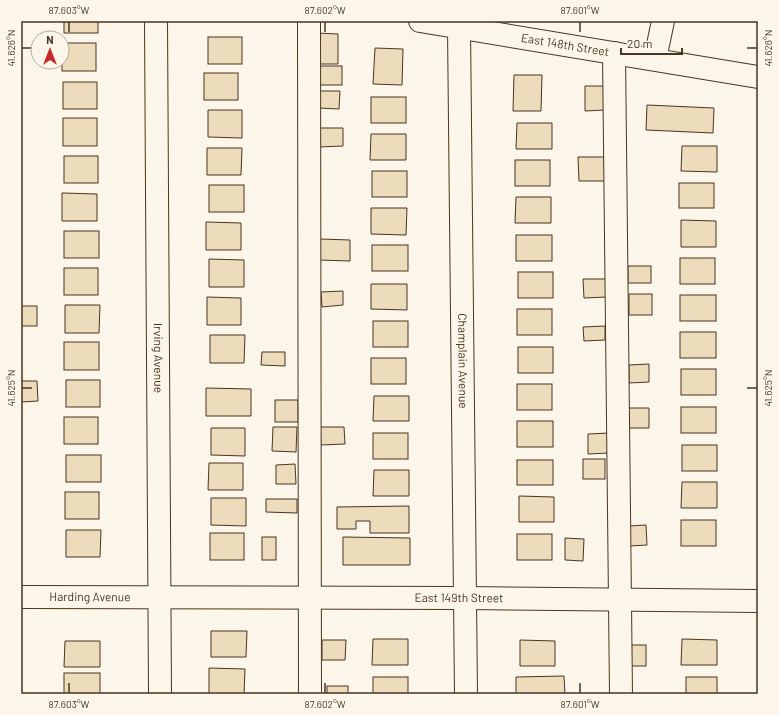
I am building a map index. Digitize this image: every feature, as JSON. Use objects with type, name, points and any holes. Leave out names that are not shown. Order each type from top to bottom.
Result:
[{"type":"street","name":"Irving Avenue","points":[[156,21],[160,694]]},
{"type":"street","points":[[309,21],[310,694]]},
{"type":"street","name":"East 148th Street","points":[[420,21],[758,77]]},
{"type":"street","points":[[655,59],[663,21]]},
{"type":"street","name":"Champlain Avenue","points":[[460,28],[466,694]]},
{"type":"street","points":[[614,53],[621,694]]},
{"type":"street","name":"Harding Avenue","points":[[21,597],[159,598]]},
{"type":"street","name":"East 149th Street","points":[[159,598],[465,598],[758,601]]},
{"type":"building","points":[[64,21],[98,21],[98,33],[70,33],[70,30],[64,30]]},
{"type":"building","points":[[316,33],[338,34],[338,64],[316,64]]},
{"type":"building","points":[[208,37],[242,37],[242,64],[208,64]]},
{"type":"building","points":[[70,43],[96,43],[96,71],[62,71],[70,70]]},
{"type":"building","points":[[375,48],[403,49],[402,85],[373,84]]},
{"type":"building","points":[[319,66],[342,66],[342,85],[319,85]]},
{"type":"building","points":[[204,73],[238,73],[238,100],[204,100]]},
{"type":"building","points":[[514,75],[542,75],[541,111],[513,111]]},
{"type":"building","points":[[63,82],[97,82],[97,109],[63,109]]},
{"type":"building","points":[[585,86],[604,86],[605,110],[585,111]]},
{"type":"building","points":[[320,91],[340,91],[339,109],[319,108]]},
{"type":"building","points":[[371,97],[406,97],[406,123],[371,123]]},
{"type":"building","points":[[647,105],[714,108],[713,133],[646,130]]},
{"type":"building","points":[[208,110],[242,110],[242,138],[208,137]]},
{"type":"building","points":[[63,118],[97,118],[97,146],[63,146]]},
{"type":"building","points":[[517,123],[552,123],[552,149],[516,149]]},
{"type":"building","points":[[319,128],[343,128],[343,146],[319,147]]},
{"type":"building","points":[[371,134],[406,134],[406,160],[370,160]]},
{"type":"building","points":[[682,146],[717,146],[717,172],[681,171]]},
{"type":"building","points":[[207,148],[242,148],[241,175],[207,175]]},
{"type":"building","points":[[64,156],[98,156],[98,183],[64,183]]},
{"type":"building","points":[[578,157],[607,157],[607,181],[579,181]]},
{"type":"building","points":[[515,160],[550,160],[550,186],[515,186]]},
{"type":"building","points":[[372,171],[407,171],[407,197],[372,197]]},
{"type":"building","points":[[679,183],[714,183],[714,208],[679,208]]},
{"type":"building","points":[[209,185],[244,185],[244,212],[209,212]]},
{"type":"building","points":[[62,193],[97,194],[97,221],[62,221]]},
{"type":"building","points":[[516,197],[551,197],[551,223],[515,223]]},
{"type":"building","points":[[371,208],[407,208],[406,235],[371,234]]},
{"type":"building","points":[[681,220],[716,221],[716,247],[681,247]]},
{"type":"building","points":[[206,222],[241,223],[241,250],[206,250]]},
{"type":"building","points":[[64,231],[99,231],[99,258],[64,258]]},
{"type":"building","points":[[516,235],[552,235],[552,261],[516,261]]},
{"type":"building","points":[[320,239],[350,240],[350,261],[319,260]]},
{"type":"building","points":[[372,245],[408,245],[408,271],[372,271]]},
{"type":"building","points":[[680,258],[715,258],[715,284],[680,284]]},
{"type":"building","points":[[209,259],[244,260],[244,287],[209,287]]},
{"type":"building","points":[[628,266],[651,266],[651,283],[628,283]]},
{"type":"building","points":[[64,268],[98,268],[98,295],[64,295]]},
{"type":"building","points":[[518,272],[553,272],[553,298],[518,298]]},
{"type":"building","points":[[583,279],[606,279],[607,297],[584,298]]},
{"type":"building","points":[[371,284],[407,284],[407,310],[371,309]]},
{"type":"building","points":[[343,291],[343,305],[322,307],[321,292]]},
{"type":"building","points":[[629,294],[652,294],[652,315],[629,315]]},
{"type":"building","points":[[680,295],[716,295],[716,321],[680,321]]},
{"type":"building","points":[[207,297],[241,298],[241,325],[207,325]]},
{"type":"building","points":[[65,305],[100,305],[99,333],[65,333]]},
{"type":"building","points":[[21,306],[37,306],[37,326],[21,326]]},
{"type":"building","points":[[517,309],[552,309],[552,335],[517,335]]},
{"type":"building","points":[[373,321],[408,321],[408,347],[373,347]]},
{"type":"building","points":[[605,326],[605,340],[584,341],[583,327]]},
{"type":"building","points":[[680,332],[716,332],[716,358],[680,358]]},
{"type":"building","points":[[210,335],[245,335],[244,363],[210,363]]},
{"type":"building","points":[[64,342],[99,342],[99,370],[64,370]]},
{"type":"building","points":[[518,347],[553,347],[553,373],[518,373]]},
{"type":"building","points":[[262,352],[285,352],[285,366],[261,365]]},
{"type":"building","points":[[371,358],[406,358],[406,384],[371,384]]},
{"type":"building","points":[[649,364],[649,382],[629,383],[629,365]]},
{"type":"building","points":[[681,369],[716,369],[716,395],[681,395]]},
{"type":"building","points":[[66,380],[100,380],[100,407],[66,407]]},
{"type":"building","points":[[21,381],[37,381],[38,401],[21,402]]},
{"type":"building","points":[[517,384],[552,384],[552,410],[517,410]]},
{"type":"building","points":[[206,388],[251,389],[251,416],[206,416]]},
{"type":"building","points":[[374,396],[409,396],[409,421],[373,421]]},
{"type":"building","points":[[275,400],[298,400],[298,422],[275,422]]},
{"type":"building","points":[[681,407],[716,407],[716,433],[681,433]]},
{"type":"building","points":[[628,408],[649,408],[649,428],[629,428]]},
{"type":"building","points":[[64,417],[98,417],[98,444],[64,444]]},
{"type":"building","points":[[517,421],[553,421],[553,447],[517,447]]},
{"type":"building","points":[[273,427],[297,427],[296,452],[272,451]]},
{"type":"building","points":[[320,427],[344,427],[345,444],[321,445]]},
{"type":"building","points":[[211,428],[245,428],[245,456],[211,455]]},
{"type":"building","points":[[373,433],[408,433],[408,459],[373,459]]},
{"type":"building","points":[[609,433],[609,453],[588,454],[588,434]]},
{"type":"building","points":[[682,445],[717,445],[717,471],[682,471]]},
{"type":"building","points":[[66,455],[101,455],[101,482],[66,482]]},
{"type":"building","points":[[583,459],[605,459],[605,479],[583,479]]},
{"type":"building","points":[[517,460],[553,460],[553,485],[517,485]]},
{"type":"building","points":[[209,463],[243,463],[243,490],[208,490]]},
{"type":"building","points":[[295,464],[296,484],[276,484],[276,465]]},
{"type":"building","points":[[374,470],[409,470],[409,496],[373,496]]},
{"type":"building","points":[[682,482],[717,482],[717,508],[681,508]]},
{"type":"building","points":[[65,492],[99,492],[99,519],[65,519]]},
{"type":"building","points":[[519,496],[554,497],[554,522],[519,522]]},
{"type":"building","points":[[211,498],[246,498],[246,526],[211,525]]},
{"type":"building","points":[[266,499],[297,499],[297,513],[266,512]]},
{"type":"building","points":[[409,506],[409,533],[370,533],[370,521],[356,521],[356,529],[337,529],[337,507]]},
{"type":"building","points":[[681,520],[716,520],[716,546],[681,546]]},
{"type":"building","points":[[646,525],[647,545],[630,546],[629,526]]},
{"type":"building","points":[[66,530],[101,530],[100,557],[66,557]]},
{"type":"building","points":[[210,533],[244,533],[244,560],[210,560]]},
{"type":"building","points":[[517,534],[552,534],[552,560],[517,560]]},
{"type":"building","points":[[262,537],[276,537],[276,560],[262,560]]},
{"type":"building","points":[[343,537],[410,538],[410,565],[343,565]]},
{"type":"building","points":[[565,538],[584,539],[583,561],[565,560]]},
{"type":"building","points":[[211,631],[247,631],[246,657],[211,657]]},
{"type":"building","points":[[373,639],[408,639],[408,665],[372,665]]},
{"type":"building","points":[[682,639],[717,640],[717,665],[681,665]]},
{"type":"building","points":[[322,640],[346,640],[345,660],[322,660]]},
{"type":"building","points":[[520,640],[555,641],[555,666],[520,666]]},
{"type":"building","points":[[65,641],[100,641],[100,667],[64,667]]},
{"type":"building","points":[[628,645],[646,645],[646,666],[628,666]]},
{"type":"building","points":[[209,668],[245,669],[244,694],[209,694]]},
{"type":"building","points":[[64,673],[100,673],[100,694],[64,694]]},
{"type":"building","points":[[564,676],[565,694],[516,694],[516,677]]},
{"type":"building","points":[[373,677],[408,677],[408,694],[373,694]]},
{"type":"building","points":[[686,677],[717,677],[717,694],[686,694]]},
{"type":"building","points":[[327,686],[348,686],[348,694],[327,694]]}]
